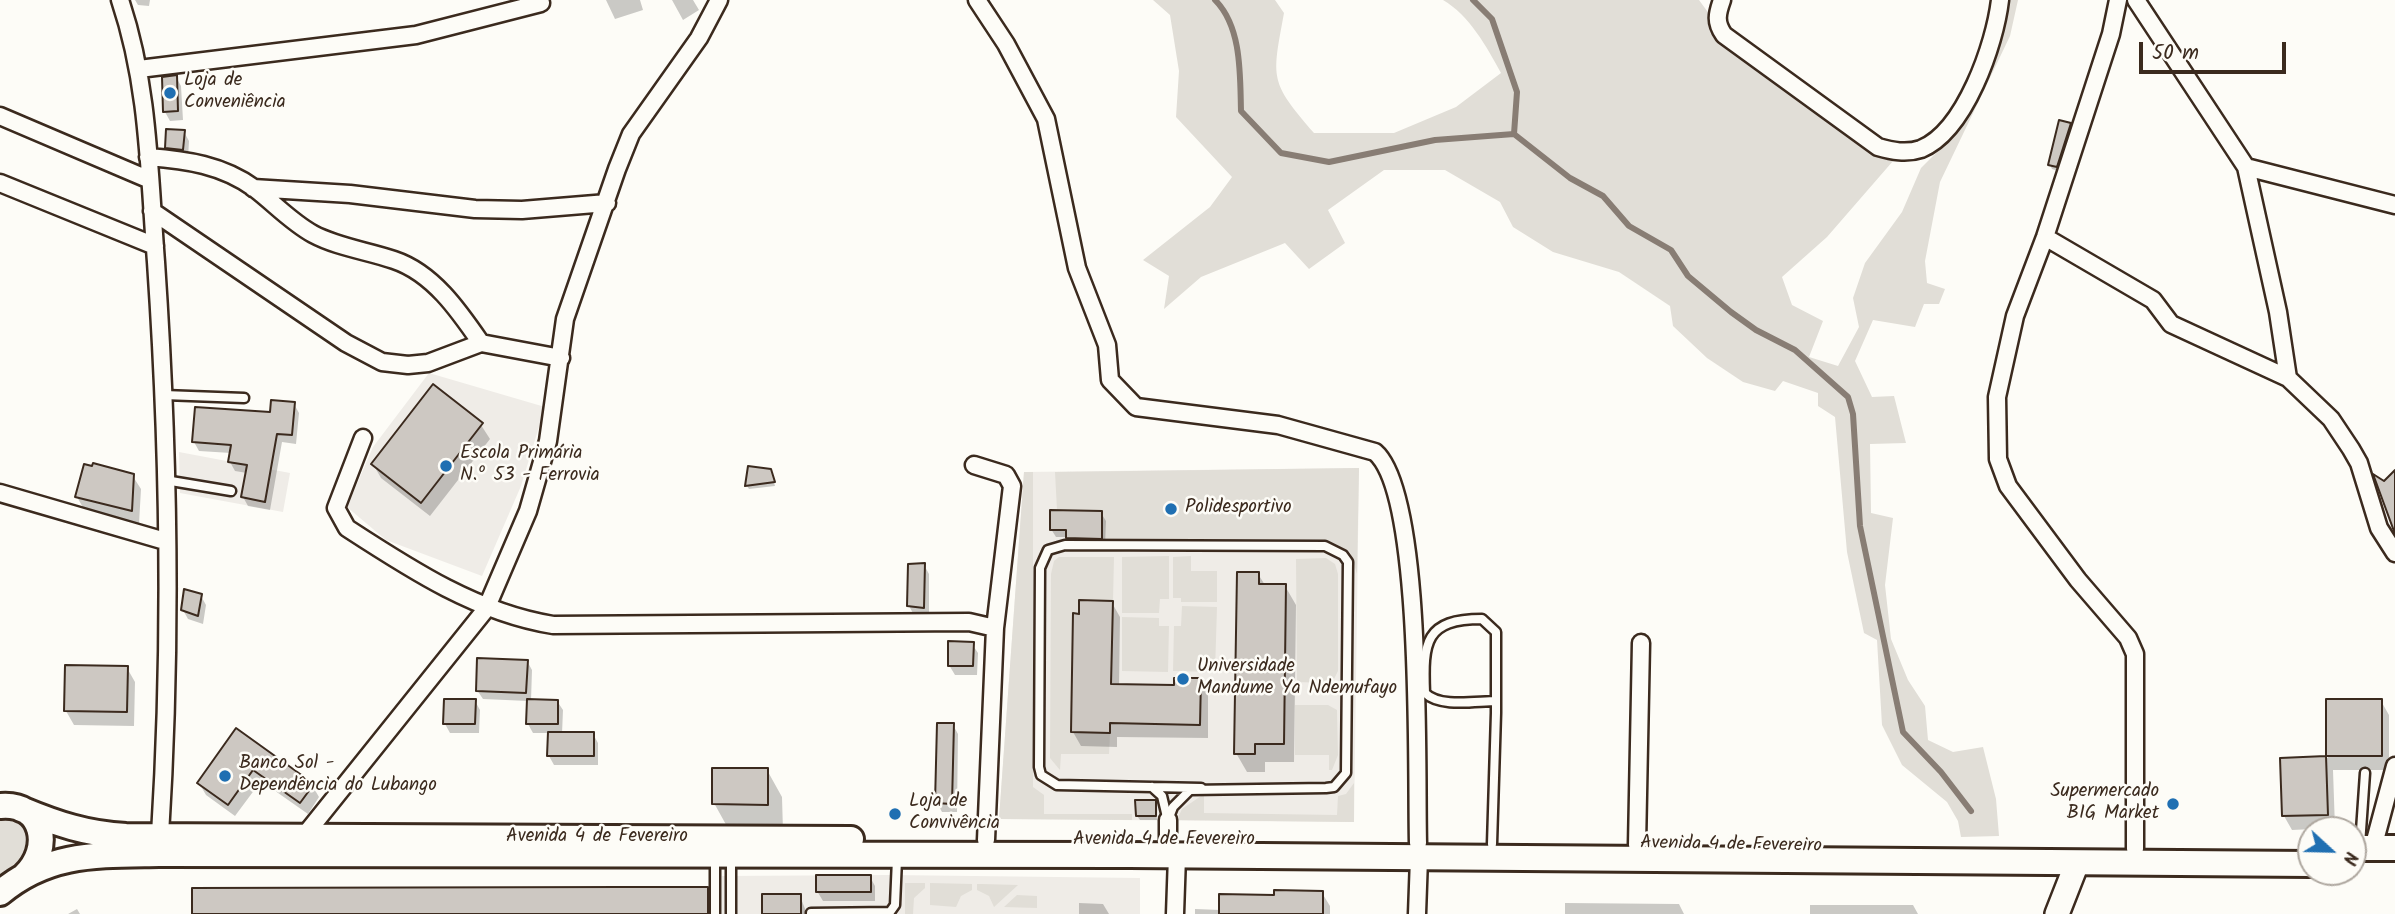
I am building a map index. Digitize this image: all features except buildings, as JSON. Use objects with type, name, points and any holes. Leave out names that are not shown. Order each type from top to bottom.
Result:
[{"type":"main road","name":"Avenida 4 de Fevereiro","points":[[11,807],[67,828],[93,834],[1171,839],[1418,850],[2077,863],[2297,864]]},
{"type":"main road","points":[[0,893],[24,876],[38,860],[42,841],[36,822],[11,807]]},
{"type":"main road","name":"Avenida 4 de Fevereiro","points":[[24,876],[57,861],[93,855],[897,856],[1171,839]]},
{"type":"main road","name":"Avenida 4 de Fevereiro","points":[[1418,850],[1492,844],[2297,848]]},
{"type":"main road","points":[[2367,851],[2395,865]]},
{"type":"main road","points":[[2057,914],[2077,863]]},
{"type":"main road","points":[[0,880],[24,876]]},
{"type":"street","points":[[120,0],[139,69],[150,180],[164,395],[167,652],[160,835]]},
{"type":"street","points":[[304,836],[486,609],[528,511],[548,441],[565,319],[631,134],[699,38],[719,0]]},
{"type":"street","points":[[977,0],[1006,44],[1046,119],[1077,268],[1107,345],[1110,380],[1136,407],[1278,425],[1375,452],[1384,461],[1402,512],[1410,571],[1418,850],[1417,914]]},
{"type":"street","points":[[1722,0],[1717,26],[1724,35],[1878,147],[1894,152],[1922,148],[1956,120],[1986,58],[1998,22],[2000,0]]},
{"type":"street","points":[[2118,0],[2111,34],[2045,237],[2015,316],[1997,397],[1997,459],[2008,486],[2077,580],[2128,638],[2135,654],[2135,849]]},
{"type":"street","points":[[2136,0],[2246,167],[2278,312],[2288,378]]},
{"type":"street","points":[[139,69],[416,35],[541,3]]},
{"type":"street","points":[[0,116],[150,180]]},
{"type":"street","points":[[148,157],[195,160],[253,188],[313,234],[397,260],[425,276],[458,310],[481,343]]},
{"type":"street","points":[[2246,167],[2395,205]]},
{"type":"street","points":[[0,183],[155,246]]},
{"type":"street","points":[[253,188],[350,194],[474,209],[522,210],[607,203]]},
{"type":"street","points":[[152,211],[346,344],[382,362],[408,365],[428,363],[481,343],[561,358]]},
{"type":"street","points":[[2045,237],[2153,300],[2171,324],[2288,378],[2331,418],[2351,449],[2359,463],[2379,528],[2395,553]]},
{"type":"street","points":[[363,438],[336,508],[347,528],[486,609],[520,620],[553,625],[969,622],[995,628]]},
{"type":"street","points":[[974,465],[1006,475],[1012,486],[995,628],[986,840]]},
{"type":"street","points":[[0,493],[165,541]]},
{"type":"street","points":[[1637,845],[1642,643]]},
{"type":"street","points":[[2367,851],[2395,766]]},
{"type":"street","points":[[1171,839],[1175,914]]},
{"type":"lane","points":[[164,395],[244,398]]},
{"type":"lane","points":[[164,480],[231,491]]},
{"type":"lane","points":[[1065,545],[1325,546],[1343,555],[1349,562],[1346,773],[1334,787],[1325,788],[1201,788],[1057,785],[1041,775],[1040,568],[1048,550],[1065,545]]},
{"type":"lane","points":[[1492,844],[1496,701],[1496,632],[1491,624],[1482,619],[1456,619],[1429,637],[1424,654],[1425,693],[1431,699],[1496,701]]},
{"type":"lane","points":[[2365,773],[2366,816]]},
{"type":"lane","points":[[1151,787],[1162,796],[1171,839]]},
{"type":"lane","points":[[1171,839],[1180,798],[1190,790],[1201,788]]},
{"type":"lane","points":[[811,913],[886,913],[895,910],[897,856]]},
{"type":"lane","points":[[715,914],[723,857]]},
{"type":"lane","points":[[723,857],[731,914]]},
{"type":"shaded area","points":[[1153,0],[1275,0],[1284,13],[1277,52],[1278,78],[1289,102],[1314,133],[1394,133],[1456,107],[1501,73],[1469,23],[1443,0],[1699,0],[1718,26],[1893,161],[1827,237],[1782,277],[1792,305],[1823,321],[1809,357],[1838,366],[1859,327],[1853,298],[1865,263],[1902,212],[1921,168],[1950,139],[2000,0],[2018,0],[2010,36],[1940,182],[1925,261],[1927,283],[1945,289],[1939,304],[1924,304],[1915,327],[1873,320],[1855,361],[1872,397],[1894,396],[1906,443],[1870,444],[1871,513],[1893,518],[1885,585],[1891,639],[1908,680],[1925,706],[1928,740],[1953,752],[1983,747],[1996,799],[1999,836],[1961,837],[1958,821],[1947,802],[1902,765],[1882,725],[1877,640],[1864,633],[1847,552],[1835,417],[1818,406],[1818,393],[1783,381],[1775,391],[1743,382],[1707,358],[1673,326],[1670,306],[1619,272],[1553,252],[1513,227],[1500,202],[1445,170],[1384,170],[1328,210],[1345,243],[1309,269],[1285,243],[1201,277],[1164,309],[1169,276],[1143,260],[1210,207],[1232,177],[1176,117],[1179,71],[1170,15]]},
{"type":"shaded area","name":"Escola Primária N.º 53 - Ferrovia","points":[[429,373],[545,407],[521,486],[482,576],[386,540],[347,507],[373,447]]},
{"type":"shaded area","points":[[179,452],[290,473],[283,512],[180,493]]},
{"type":"shaded area","name":"Universidade Mandume Ya Ndemufayo","points":[[1359,468],[1354,822],[999,819],[1024,472]]},
{"type":"shaded area","points":[[1359,468],[1357,574],[1350,552],[1328,540],[1102,539],[1102,511],[1057,510],[1055,472]]},
{"type":"shaded area","points":[[1024,472],[1033,472],[1033,787],[1044,795],[1044,814],[1132,814],[1132,820],[999,819]]},
{"type":"shaded area","points":[[1169,556],[1169,599],[1160,599],[1159,613],[1122,613],[1122,557]]},
{"type":"shaded area","points":[[1191,556],[1191,571],[1217,571],[1217,602],[1181,602],[1181,598],[1173,598],[1173,557]]},
{"type":"shaded area","points":[[1059,557],[1114,557],[1113,601],[1079,600],[1079,614],[1073,614],[1071,732],[1110,733],[1109,754],[1061,754],[1060,770],[1050,758],[1051,574],[1054,561]]},
{"type":"shaded area","points":[[1326,558],[1335,564],[1338,574],[1338,671],[1333,681],[1328,683],[1297,682],[1296,559]]},
{"type":"shaded area","points":[[1182,606],[1217,607],[1215,672],[1173,671],[1174,626],[1181,626]]},
{"type":"shaded area","points":[[1122,617],[1159,618],[1159,626],[1169,626],[1168,672],[1122,671]]},
{"type":"shaded area","points":[[1295,705],[1328,705],[1337,710],[1338,755],[1332,770],[1329,770],[1329,755],[1295,755]]},
{"type":"shaded area","points":[[1354,783],[1354,822],[1177,820],[1182,809],[1204,794],[1204,813],[1337,815],[1338,796],[1346,794]]},
{"type":"shaded area","points":[[0,814],[27,824],[34,843],[13,873],[0,874]]},
{"type":"shaded area","points":[[722,876],[1140,878],[1140,914],[722,914]]},
{"type":"shaded area","points":[[905,883],[925,883],[925,888],[914,898],[913,914],[905,914]]},
{"type":"shaded area","points":[[930,883],[972,884],[972,890],[961,896],[956,907],[930,905]]},
{"type":"shaded area","points":[[977,884],[1018,885],[994,907],[989,896],[977,890]]},
{"type":"shaded area","points":[[1017,895],[1037,896],[1037,908],[1004,907]]},
{"type":"waterway","points":[[1215,0],[1224,11],[1235,37],[1241,111],[1281,153],[1329,162],[1435,140],[1514,134],[1570,178],[1603,196],[1629,226],[1671,250],[1688,276],[1731,312],[1756,330],[1795,350],[1848,397],[1853,414],[1860,526],[1903,732],[1941,772],[1971,811]]},
{"type":"waterway","points":[[1473,0],[1492,19],[1517,92],[1514,134]]},
{"type":"place","name":"Loja de Conveniência","points":[[170,93]]},
{"type":"place","name":"Escola Primária N.º 53 - Ferrovia","points":[[446,466]]},
{"type":"place","name":"Polidesportivo","points":[[1171,509]]},
{"type":"place","name":"Universidade Mandume Ya Ndemufayo","points":[[1183,679]]},
{"type":"place","name":"Banco Sol - Dependência do Lubango","points":[[225,776]]},
{"type":"place","name":"Supermercado BIG Market","points":[[2173,804]]},
{"type":"place","name":"Loja de Convivência","points":[[895,814]]}]
